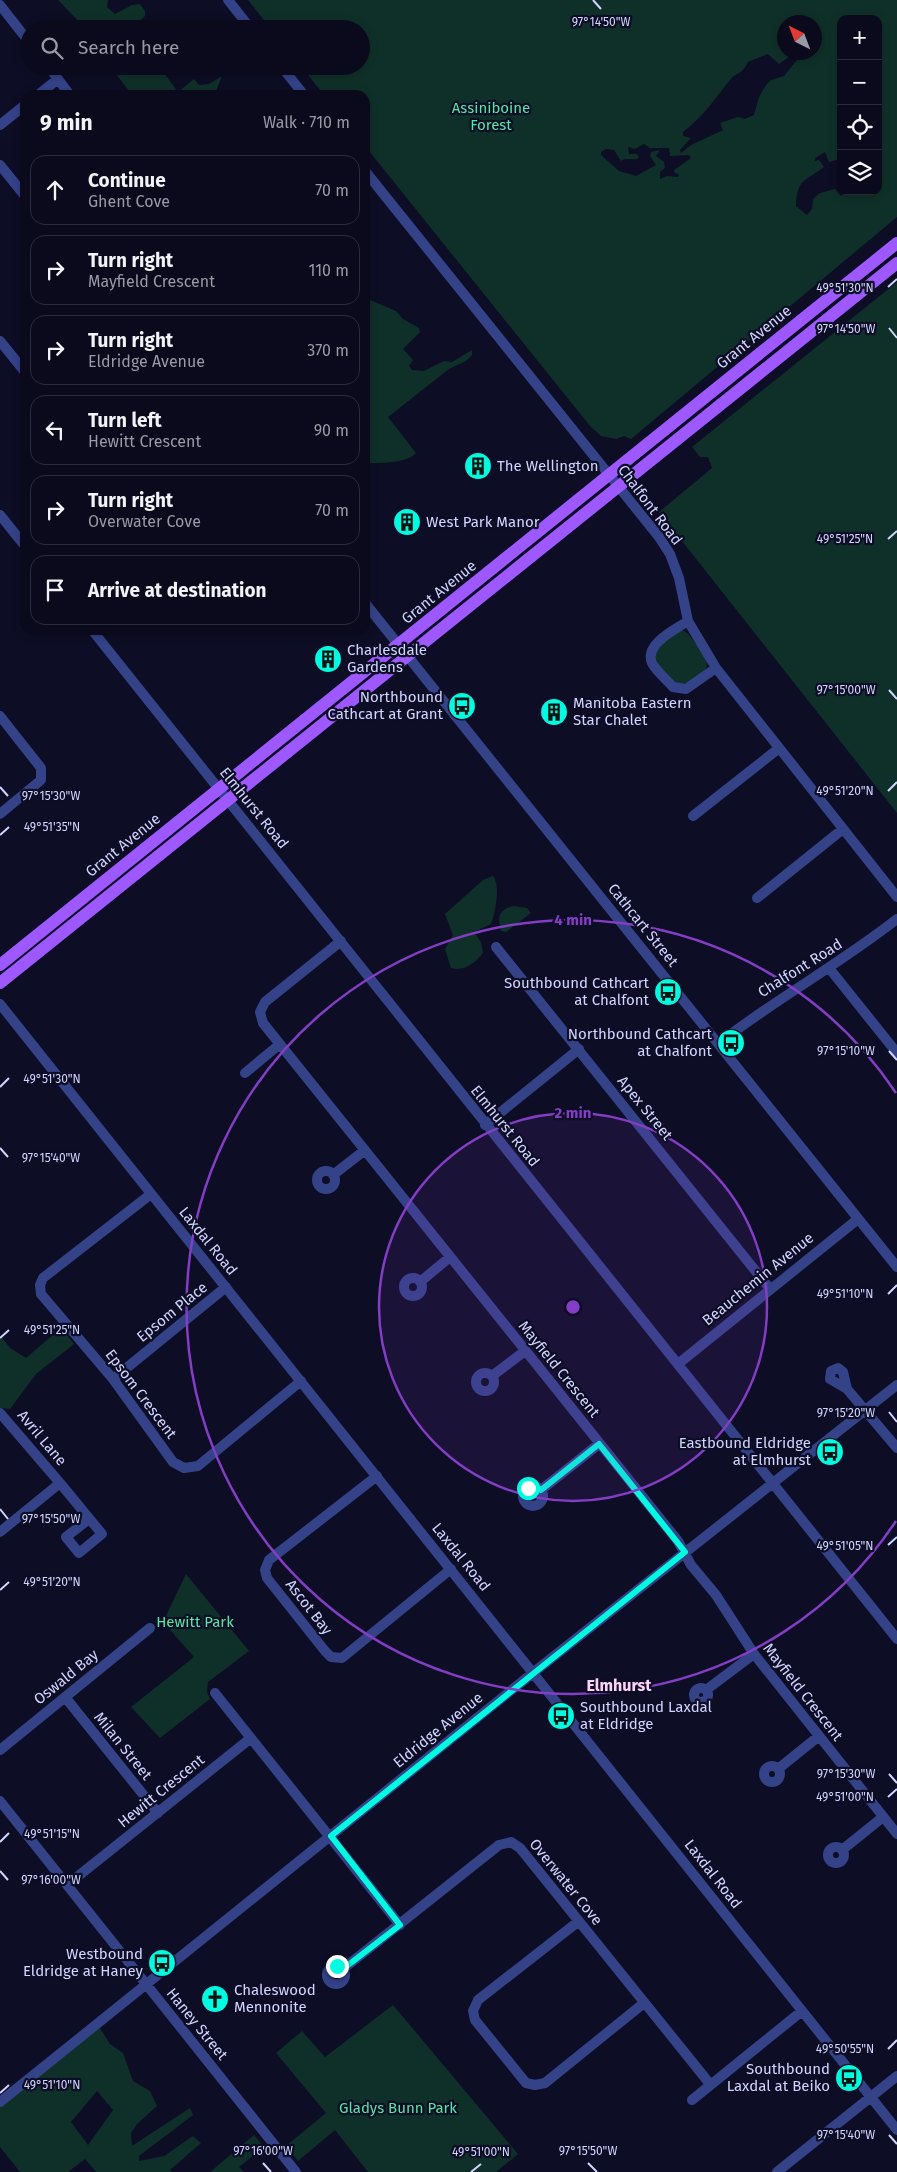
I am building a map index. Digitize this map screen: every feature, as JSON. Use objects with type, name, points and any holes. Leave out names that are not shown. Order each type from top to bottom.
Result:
[{"type":"main road","name":"Grant Avenue","points":[[0,965],[897,243]]},
{"type":"main road","name":"Grant Avenue","points":[[0,984],[408,658],[897,263]]},
{"type":"main road","points":[[90,892],[99,904]]},
{"type":"street","points":[[228,0],[244,20]]},
{"type":"street","points":[[0,5],[20,31]]},
{"type":"street","points":[[55,75],[66,90]]},
{"type":"street","points":[[288,75],[300,90]]},
{"type":"street","points":[[44,90],[58,79]]},
{"type":"street","points":[[0,125],[20,109]]},
{"type":"street","points":[[0,165],[20,190]]},
{"type":"street","name":"Chalfont Road","points":[[370,177],[659,537],[670,554],[678,578],[688,622],[716,668],[778,749],[897,897]]},
{"type":"street","points":[[0,341],[20,366]]},
{"type":"street","points":[[0,515],[20,540]]},
{"type":"street","name":"Cathcart Street","points":[[370,609],[897,1267]]},
{"type":"street","points":[[688,622],[657,642],[651,652],[652,662],[673,687],[686,689],[716,668]]},
{"type":"street","name":"Elmhurst Road","points":[[96,635],[341,941],[485,1125],[897,1639]]},
{"type":"street","points":[[0,716],[42,768],[41,780],[0,814]]},
{"type":"street","points":[[693,816],[778,749]]},
{"type":"street","points":[[757,898],[842,829]]},
{"type":"street","name":"Chalfont Road","points":[[719,1043],[770,1004],[858,949],[897,919]]},
{"type":"street","name":"Mayfield Crescent","points":[[341,941],[262,1006],[260,1018],[685,1552],[691,1565],[716,1595],[754,1654],[897,1834]]},
{"type":"street","name":"Apex Street","points":[[496,947],[770,1289]]},
{"type":"street","points":[[829,968],[897,1053]]},
{"type":"street","name":"Laxdal Road","points":[[0,1004],[897,2130]]},
{"type":"street","points":[[245,1073],[280,1044]]},
{"type":"street","points":[[485,1125],[579,1049]]},
{"type":"street","points":[[333,1175],[365,1150]]},
{"type":"street","name":"Epsom Crescent","points":[[151,1194],[43,1278],[40,1285],[41,1294],[112,1379],[174,1462],[184,1468],[198,1466],[301,1381]]},
{"type":"street","name":"Beauchemin Avenue","points":[[678,1364],[858,1219]]},
{"type":"street","points":[[420,1282],[450,1257]]},
{"type":"street","name":"Epsom Place","points":[[112,1379],[226,1287]]},
{"type":"street","points":[[492,1376],[525,1351]]},
{"type":"street","name":"Eldridge Avenue","points":[[0,2102],[534,1672],[897,1385]]},
{"type":"street","points":[[847,1389],[897,1448]]},
{"type":"street","name":"Avril Lane","points":[[0,1413],[89,1518]]},
{"type":"street","points":[[541,1490],[599,1444]]},
{"type":"street","name":"Ascot Bay","points":[[377,1476],[269,1560],[265,1570],[267,1578],[325,1651],[331,1657],[342,1658],[451,1569]]},
{"type":"street","name":"Avril Lane","points":[[0,1532],[60,1484]]},
{"type":"street","name":"Oswald Bay","points":[[0,1750],[150,1628]]},
{"type":"street","points":[[706,1690],[754,1654]]},
{"type":"street","points":[[215,1692],[400,1925]]},
{"type":"street","name":"Milan Street","points":[[65,1697],[158,1813]]},
{"type":"street","points":[[778,1769],[819,1736]]},
{"type":"street","name":"Hewitt Crescent","points":[[67,1885],[251,1738]]},
{"type":"street","name":"Haney Street","points":[[0,1802],[296,2172]]},
{"type":"street","points":[[842,1850],[883,1817]]},
{"type":"street","name":"Overwater Cove","points":[[343,1969],[499,1845],[511,1842],[520,1848],[710,2084]]},
{"type":"street","points":[[579,1921],[478,2000],[473,2010],[475,2020],[526,2083],[535,2085],[545,2083],[644,2003]]},
{"type":"street","points":[[692,2100],[802,2011]]},
{"type":"street","points":[[784,2170],[897,2076]]},
{"type":"green space","points":[[58,0],[108,0],[107,7],[115,14],[132,5],[140,4],[145,11],[145,16],[141,20],[77,20]]},
{"type":"green space","name":"Assiniboine Forest","points":[[248,0],[897,0],[897,217],[631,439],[624,436],[616,439],[601,436],[590,426],[370,152],[370,90],[320,90],[308,75],[370,75],[370,20],[264,20]],"holes":[[[777,15],[822,15],[822,60],[797,60],[784,76],[771,80],[766,85],[759,97],[754,115],[745,119],[738,117],[720,123],[723,130],[691,145],[681,153],[680,150],[691,138],[683,136],[683,132],[703,114],[730,80],[741,72],[748,62],[768,54],[779,64],[784,60],[777,60]],[[644,144],[650,148],[669,148],[670,156],[689,155],[691,158],[674,170],[679,175],[678,177],[667,176],[660,179],[660,172],[665,168],[664,162],[656,156],[660,150],[651,152],[650,156],[656,165],[636,176],[619,171],[601,155],[601,152],[606,149],[614,150],[621,161],[636,159],[639,158],[637,154],[629,154],[628,147],[635,149]]]},
{"type":"green space","points":[[117,75],[166,75],[177,90],[128,90]]},
{"type":"green space","points":[[222,76],[216,90],[180,90],[194,79],[199,85],[209,84]]},
{"type":"green space","points":[[897,282],[897,813],[659,512],[712,468],[708,457],[700,457],[692,447]]},
{"type":"green space","points":[[370,300],[396,311],[403,319],[419,328],[420,332],[403,349],[413,360],[409,366],[412,370],[424,371],[444,361],[452,362],[472,350],[472,355],[466,361],[449,369],[388,417],[416,453],[401,461],[370,463]]},
{"type":"green space","points":[[680,629],[691,637],[704,655],[707,664],[703,674],[698,678],[680,685],[674,685],[656,660],[656,655],[657,650],[662,644]]},
{"type":"green space","points":[[493,876],[497,886],[497,893],[496,907],[491,924],[474,932],[481,942],[483,953],[465,968],[451,968],[445,949],[453,935],[445,914],[483,880]]},
{"type":"green space","points":[[514,906],[527,908],[531,913],[506,932],[501,931],[500,914],[505,909]]},
{"type":"green space","points":[[61,1328],[74,1344],[36,1374],[10,1409],[0,1408],[0,1335],[10,1348],[26,1358]]},
{"type":"green space","name":"Hewitt Park","points":[[186,1574],[249,1651],[208,1682],[207,1692],[210,1699],[160,1738],[131,1707],[194,1657],[163,1622]]},
{"type":"green space","name":"Gladys Bunn Park","points":[[393,2005],[518,2154],[496,2172],[368,2172],[335,2130],[298,2161],[286,2146],[326,2113],[276,2053],[302,2031],[325,2057]]},
{"type":"green space","points":[[100,2028],[110,2044],[123,2053],[133,2081],[150,2091],[157,2106],[137,2124],[131,2133],[132,2146],[190,2108],[193,2115],[139,2156],[139,2161],[164,2156],[193,2136],[201,2143],[170,2170],[172,2172],[96,2172],[85,2159],[68,2172],[20,2172],[0,2147],[0,2104]],"holes":[[[97,2091],[113,2110],[88,2145],[71,2122]]]},
{"type":"green space","points":[[254,2135],[264,2147],[239,2167],[244,2172],[210,2172]]},
{"type":"place","name":"The Wellington","points":[[478,466]]},
{"type":"place","name":"West Park Manor","points":[[407,522]]},
{"type":"place","name":"Charlesdale Gardens","points":[[328,659]]},
{"type":"place","name":"Northbound Cathcart at Grant","points":[[462,706]]},
{"type":"place","name":"Manitoba Eastern Star Chalet","points":[[554,712]]},
{"type":"place","name":"Southbound Cathcart at Chalfont","points":[[668,992]]},
{"type":"place","name":"Northbound Cathcart at Chalfont","points":[[731,1043]]},
{"type":"place","name":"Eastbound Eldridge at Elmhurst","points":[[830,1452]]},
{"type":"place","name":"Southbound Laxdal at Eldridge","points":[[561,1716]]},
{"type":"place","name":"Westbound Eldridge at Haney","points":[[162,1963]]},
{"type":"place","name":"Chaleswood Mennonite","points":[[215,1999]]},
{"type":"place","name":"Southbound Laxdal at Beiko","points":[[849,2078]]},
{"type":"district","name":"Elmhurst","points":[[619,1685]]},
{"type":"route","points":[[337,1966],[343,1969],[400,1925],[331,1836],[685,1552],[599,1444],[541,1490],[535,1486],[528,1488]]}]
